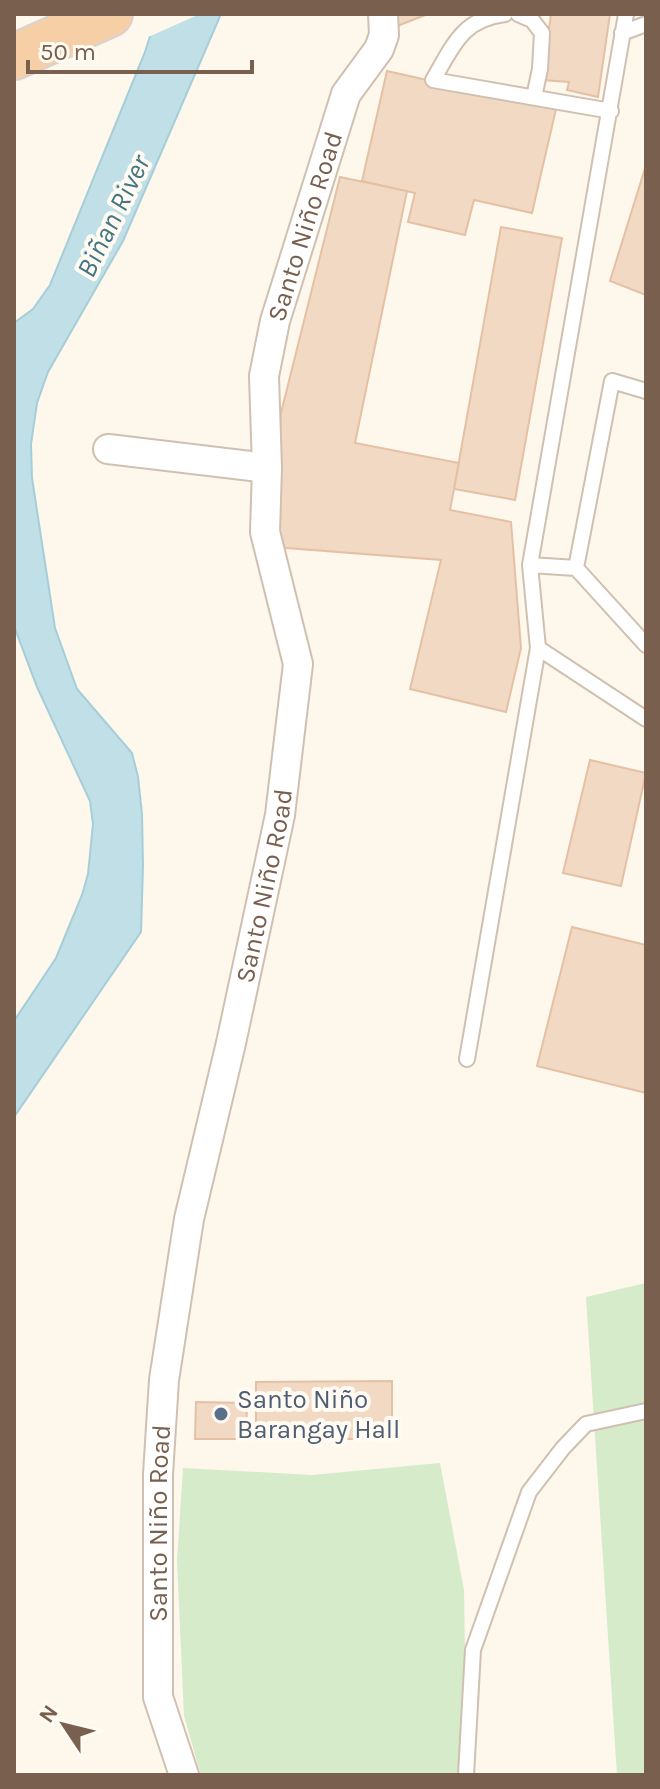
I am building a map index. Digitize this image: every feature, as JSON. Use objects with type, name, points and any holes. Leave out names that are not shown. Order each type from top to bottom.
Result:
[{"type":"highway","points":[[14,57],[104,17]]},
{"type":"street","name":"Santo Niño Road","points":[[184,1775],[158,1697],[158,1474],[164,1380],[189,1219],[280,815],[298,664],[265,532],[267,468],[264,376],[275,321],[346,94],[379,49],[384,35],[383,14]]},
{"type":"street","points":[[108,449],[267,468]]},
{"type":"lane","points":[[505,14],[473,23],[458,38],[433,80],[611,111]]},
{"type":"lane","points":[[518,14],[532,20],[542,33],[540,69],[534,97]]},
{"type":"lane","points":[[467,1059],[538,648],[530,565],[626,14]]},
{"type":"lane","points":[[622,33],[646,24]]},
{"type":"lane","points":[[576,568],[612,381],[646,391]]},
{"type":"lane","points":[[530,565],[576,568],[646,645]]},
{"type":"lane","points":[[538,648],[646,719]]},
{"type":"lane","points":[[466,1775],[473,1650],[529,1492],[586,1424],[646,1411]]},
{"type":"green space","points":[[646,1283],[646,1775],[617,1775],[586,1297]]},
{"type":"green space","points":[[440,1463],[464,1590],[467,1775],[201,1775],[184,1716],[177,1561],[183,1468],[312,1475]]},
{"type":"water","name":"Biñan River","points":[[157,14],[221,14],[123,241],[48,372],[37,403],[31,444],[32,478],[55,628],[77,689],[132,753],[138,777],[142,814],[141,932],[14,1117],[14,1021],[56,958],[82,895],[88,874],[93,824],[90,801],[37,687],[14,626],[14,323],[33,309],[50,285],[145,52]]},
{"type":"pier","points":[[153,14],[200,14],[146,38]]},
{"type":"building","points":[[386,14],[428,14],[387,30]]},
{"type":"building","points":[[551,14],[610,14],[598,97],[567,90],[569,82],[542,80]]},
{"type":"building","points":[[387,71],[556,109],[532,213],[474,200],[465,235],[408,222],[415,193],[362,181]]},
{"type":"building","points":[[646,165],[646,295],[610,281]]},
{"type":"building","points":[[340,177],[407,191],[355,443],[459,463],[450,510],[511,522],[521,648],[506,712],[410,689],[441,560],[274,547],[281,413]]},
{"type":"building","points":[[501,227],[562,238],[515,500],[454,489]]},
{"type":"building","points":[[590,760],[646,773],[621,886],[563,873]]},
{"type":"building","points":[[572,927],[646,945],[646,1093],[537,1066]]},
{"type":"building","points":[[392,1381],[392,1439],[256,1439],[256,1382]]},
{"type":"building","name":"Santo Niño Barangay Hall","points":[[196,1402],[247,1403],[246,1439],[195,1439]]},
{"type":"place","name":"Santo Niño Barangay Hall","points":[[221,1414]]}]
